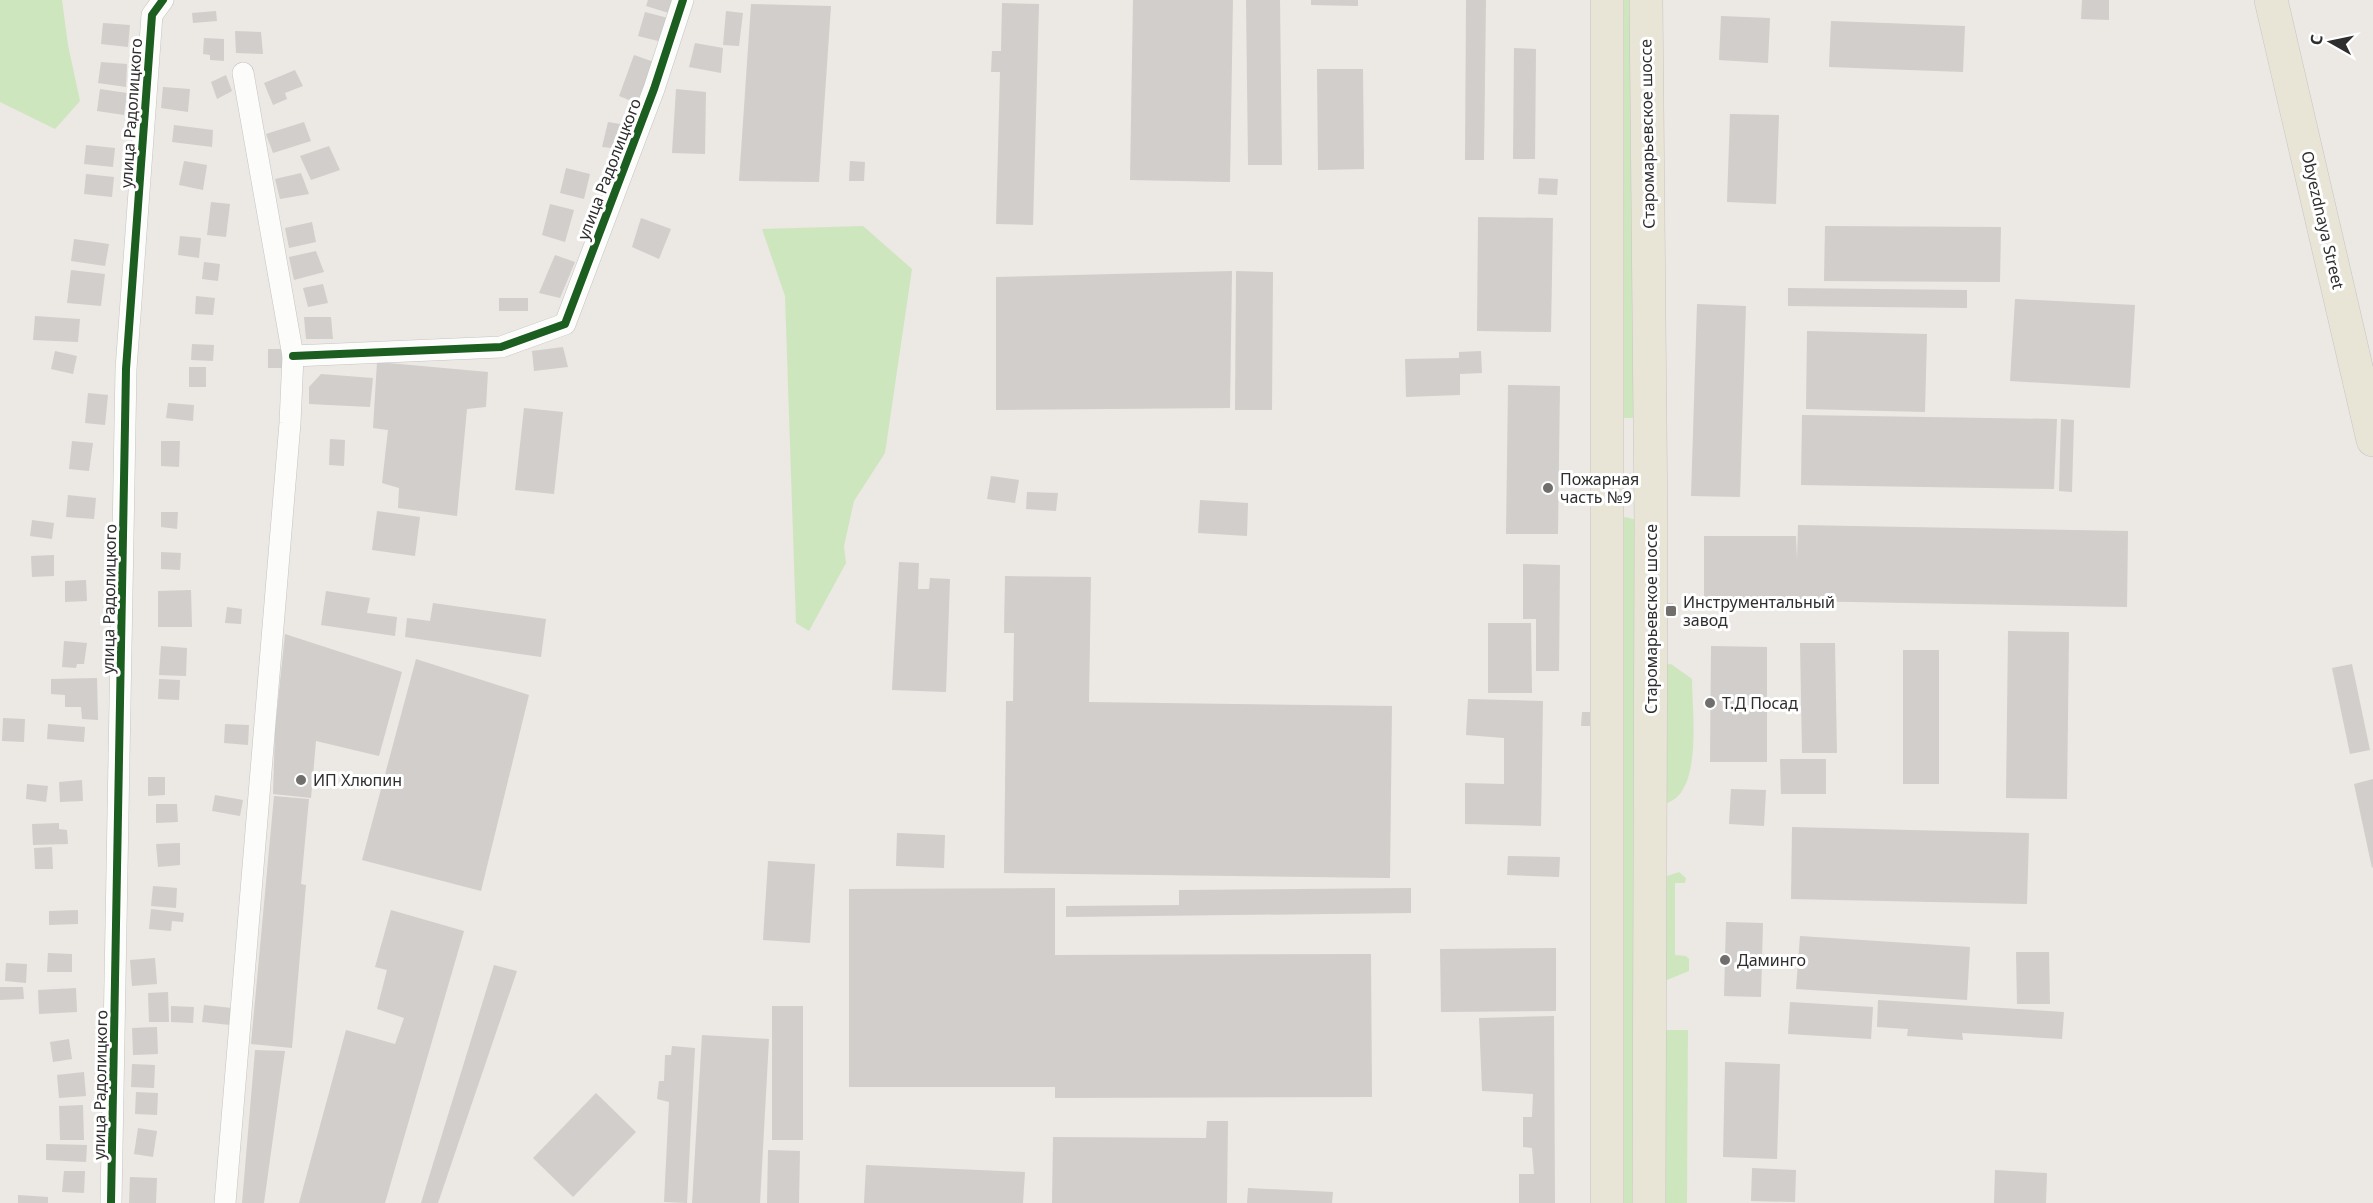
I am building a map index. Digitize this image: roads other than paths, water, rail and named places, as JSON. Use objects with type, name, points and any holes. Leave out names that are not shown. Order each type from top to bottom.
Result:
[{"type":"main road","points":[[1606,1203],[1607,0]]},
{"type":"main road","name":"Старомарьевское шоссе","points":[[1646,0],[1651,480],[1649,1203]]},
{"type":"main road","name":"Obyezdnaya Street","points":[[2271,0],[2373,440]]},
{"type":"main road","points":[[1608,480],[1651,480]]},
{"type":"street","name":"улица Радолицкого","points":[[111,1203],[126,369],[152,15],[163,0]]},
{"type":"street","name":"улица Радолицкого","points":[[293,356],[501,347],[565,324],[654,89],[683,0]]},
{"type":"street","points":[[225,1203],[290,423],[293,356],[243,73]]},
{"type":"place","name":"Пожарная часть №9","points":[[1548,488]]},
{"type":"place","name":"Инструментальный завод","points":[[1671,611]]},
{"type":"place","name":"Т.Д Посад","points":[[1710,703]]},
{"type":"place","name":"ИП Хлюпин","points":[[301,780]]},
{"type":"place","name":"Даминго","points":[[1725,960]]}]
